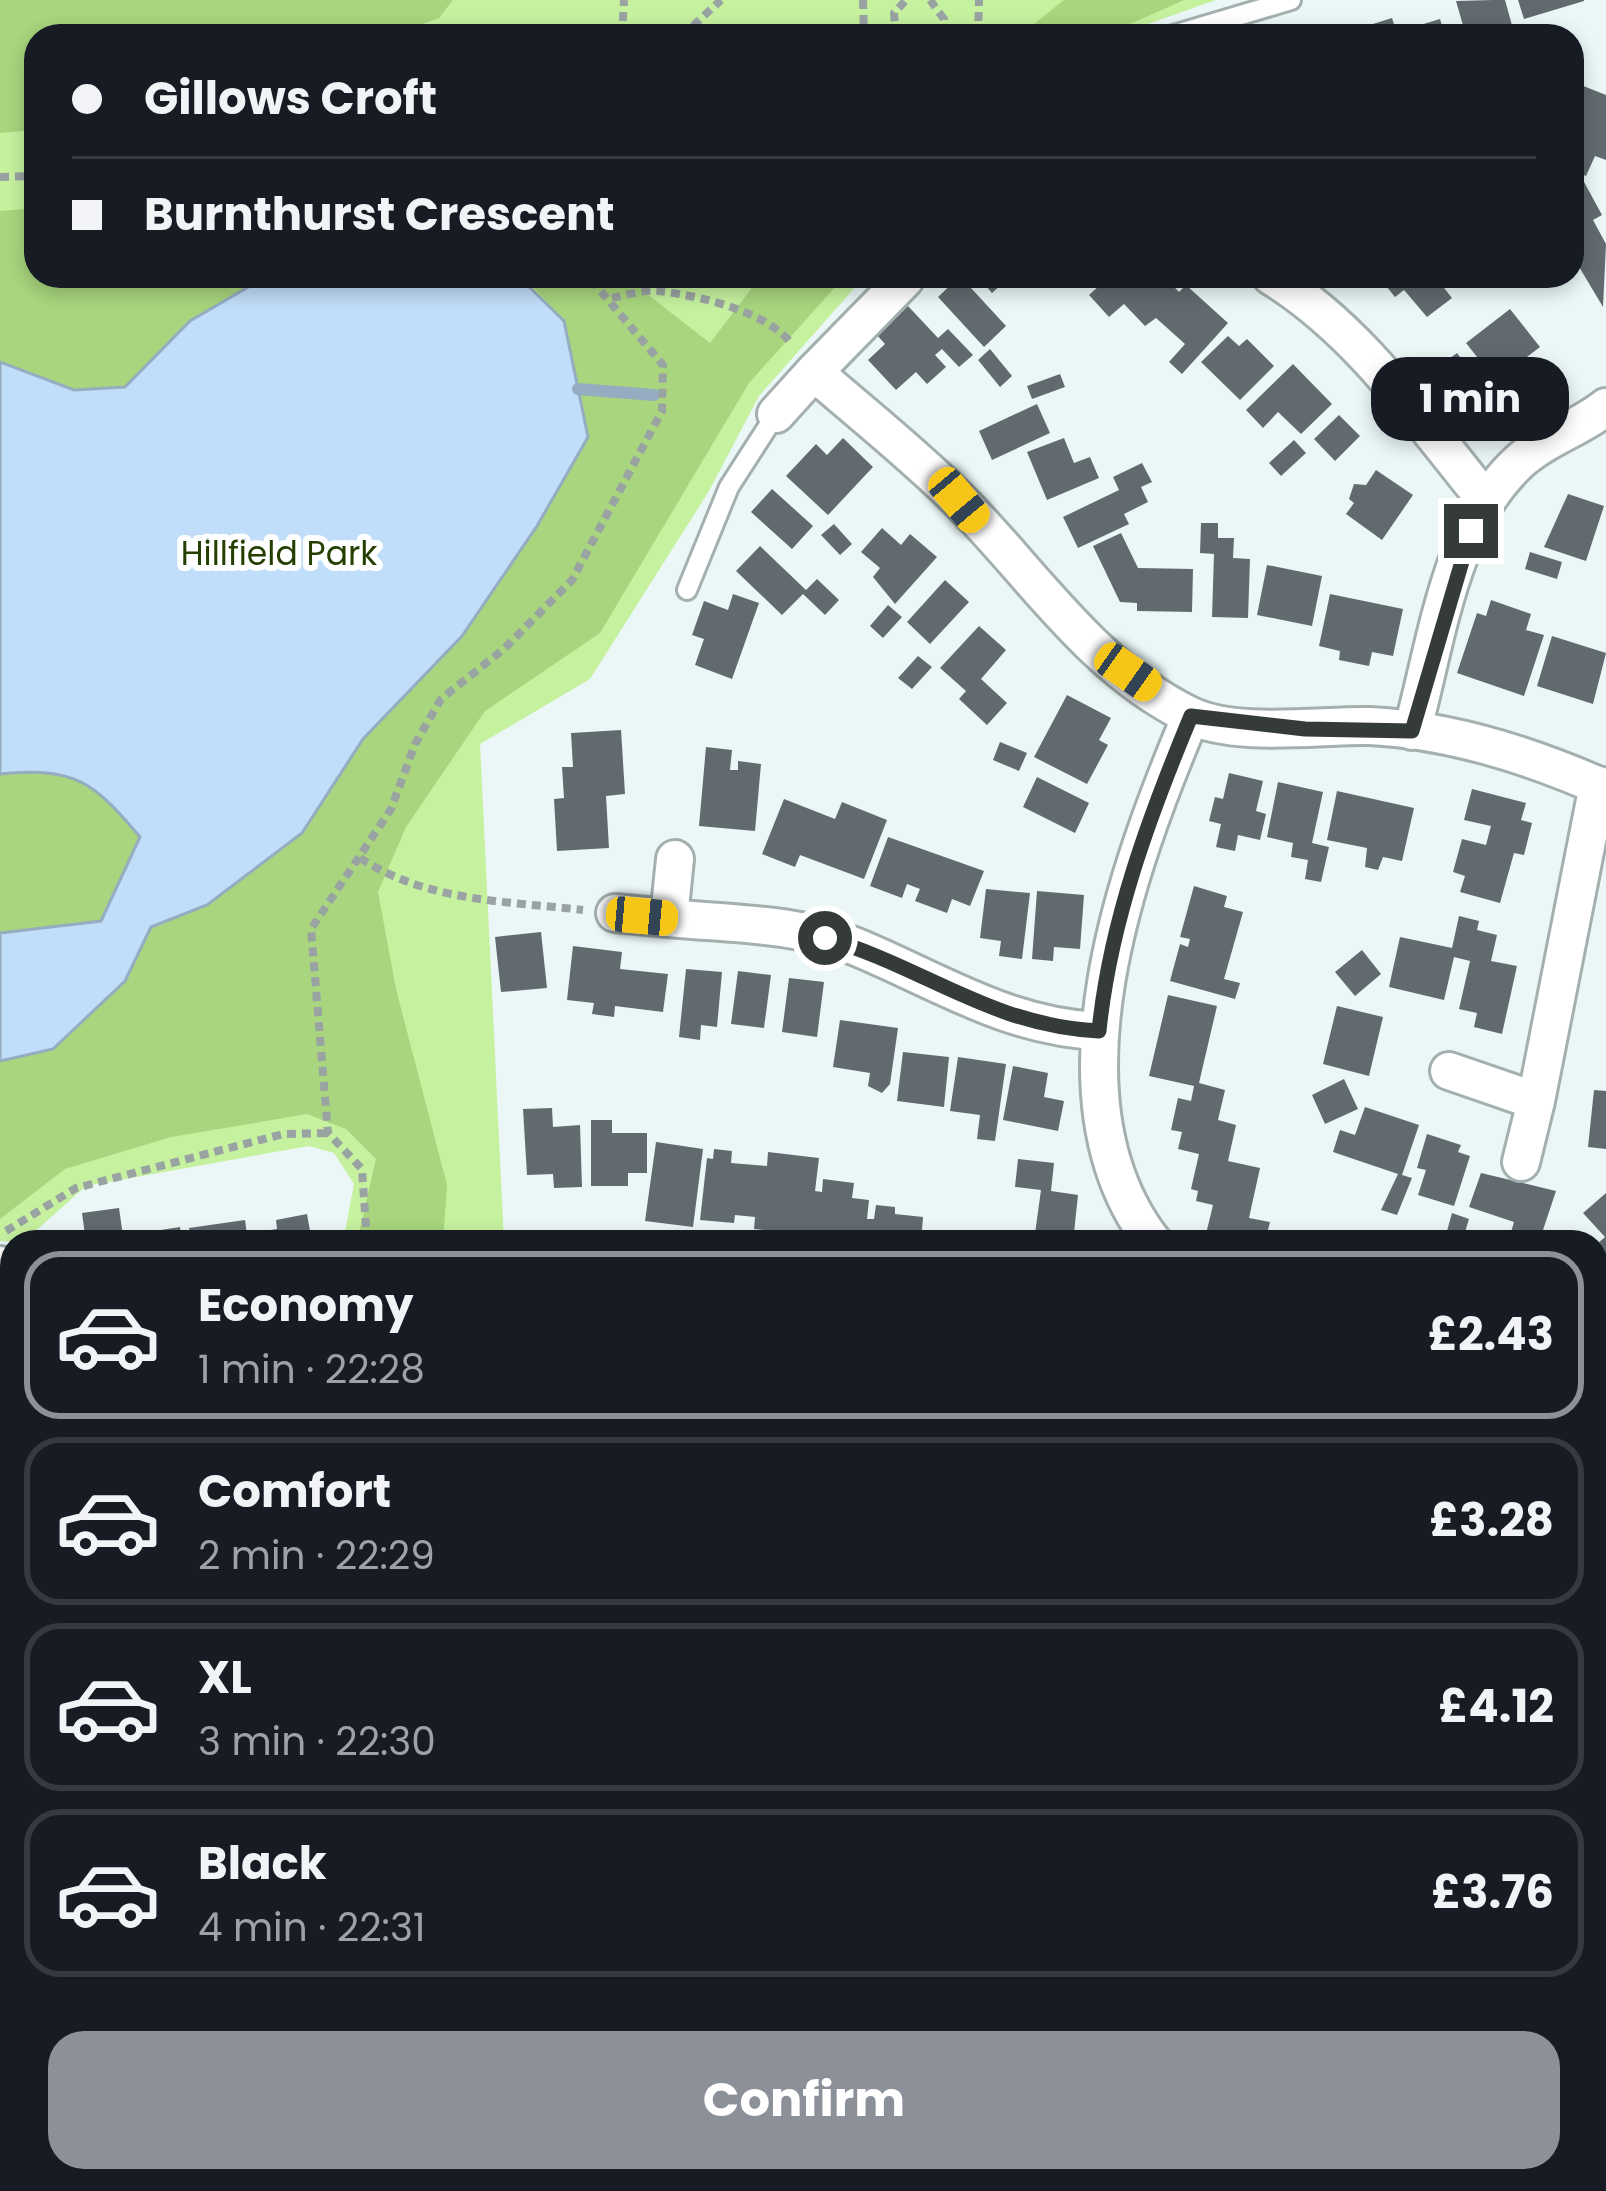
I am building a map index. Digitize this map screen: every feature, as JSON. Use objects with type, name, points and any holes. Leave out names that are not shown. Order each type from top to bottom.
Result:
[{"type":"street","points":[[776,414],[896,288]]},
{"type":"street","points":[[1291,288],[1401,390],[1484,498]]},
{"type":"street","points":[[814,372],[959,500],[1023,576],[1097,650],[1191,716],[1305,729],[1412,731],[1526,754],[1602,787],[1521,1162]]},
{"type":"street","points":[[1412,731],[1459,563],[1484,498],[1524,457],[1606,406]]},
{"type":"street","points":[[1144,1230],[1135,1219],[1107,1135],[1097,1076],[1102,995],[1142,838],[1191,716]]},
{"type":"street","points":[[669,918],[675,859]]},
{"type":"street","points":[[615,913],[799,930],[851,945],[976,1005],[1052,1029],[1099,1031]]},
{"type":"street","points":[[1449,1071],[1536,1102]]},
{"type":"lane","points":[[1210,24],[1291,0]]},
{"type":"lane","points":[[687,590],[729,487],[776,414]]},
{"type":"path","points":[[695,24],[721,0]]},
{"type":"path","points":[[366,1230],[362,1169],[328,1133],[311,929],[392,809],[415,744],[441,699],[505,648],[572,580],[662,410],[663,365],[600,288]]},
{"type":"path","points":[[610,298],[656,290],[737,310],[782,331],[814,372]]},
{"type":"path","points":[[360,858],[395,880],[492,903],[615,913]]},
{"type":"path","points":[[8,1230],[76,1188],[283,1134],[328,1133]]},
{"type":"green space","name":"Hillfield Park","points":[[0,0],[1216,0],[1148,24],[24,24],[24,288],[854,288],[759,396],[709,491],[590,679],[480,744],[503,1230],[345,1230],[354,1184],[334,1153],[309,1146],[86,1186],[36,1230],[0,1230]]},
{"type":"green space","points":[[0,0],[453,0],[439,18],[422,24],[24,24],[24,131],[0,133]]},
{"type":"green space","points":[[1064,0],[1184,0],[1130,24],[1034,24]]},
{"type":"green space","points":[[24,209],[24,288],[246,288],[190,321],[125,387],[74,390],[0,362],[0,211]]},
{"type":"green space","points":[[534,288],[639,288],[710,343],[752,288],[834,288],[749,383],[600,633],[485,711],[406,827],[378,892],[396,989],[447,1185],[444,1230],[360,1230],[376,1159],[346,1129],[307,1114],[171,1137],[65,1169],[0,1219],[0,1061],[53,1049],[125,981],[151,927],[207,904],[302,833],[363,739],[462,636],[537,526],[588,437],[564,321]]},
{"type":"green space","points":[[45,770],[92,782],[140,837],[102,921],[0,933],[0,774]]},
{"type":"water","points":[[246,288],[530,288],[564,321],[588,437],[537,526],[462,636],[363,739],[302,833],[207,905],[151,927],[125,981],[53,1049],[0,1061],[0,933],[101,921],[140,837],[109,803],[80,782],[47,773],[0,774],[0,362],[74,390],[125,387],[190,321]]},
{"type":"building","points":[[1505,0],[1512,24],[1463,24],[1456,1]]},
{"type":"building","points":[[1518,0],[1584,0],[1584,1],[1524,19]]},
{"type":"building","points":[[1584,86],[1606,95],[1606,160],[1595,156],[1586,176]]},
{"type":"building","points":[[1584,182],[1602,215],[1593,220],[1606,244],[1603,307],[1584,275]]},
{"type":"building","points":[[947,288],[971,288],[1006,326],[984,347],[938,297]]},
{"type":"building","points":[[1097,288],[1175,288],[1179,292],[1189,288],[1228,323],[1182,374],[1169,362],[1185,344],[1156,318],[1145,326],[1124,304],[1109,317],[1089,295]]},
{"type":"building","points":[[1388,288],[1444,288],[1452,298],[1427,317],[1404,290],[1395,297]]},
{"type":"building","points":[[908,306],[938,338],[948,329],[973,355],[959,367],[942,349],[935,355],[946,367],[927,384],[916,372],[896,390],[868,360],[885,344],[877,335]]},
{"type":"building","points":[[1510,309],[1540,347],[1496,381],[1466,343]]},
{"type":"building","points":[[1228,336],[1239,346],[1247,339],[1274,366],[1240,400],[1201,362]]},
{"type":"building","points":[[990,349],[1012,376],[1000,387],[978,360]]},
{"type":"building","points":[[1457,353],[1464,362],[1470,358],[1500,400],[1467,424],[1430,373]]},
{"type":"building","points":[[1293,364],[1332,404],[1301,434],[1278,412],[1263,428],[1246,410]]},
{"type":"building","points":[[1060,374],[1065,387],[1032,399],[1027,386]]},
{"type":"building","points":[[1037,404],[1050,433],[992,460],[979,431]]},
{"type":"building","points":[[1339,415],[1360,436],[1335,461],[1314,439]]},
{"type":"building","points":[[843,438],[873,467],[828,515],[786,476],[816,444],[827,455]]},
{"type":"building","points":[[1064,438],[1074,463],[1090,457],[1099,478],[1047,500],[1027,452]]},
{"type":"building","points":[[1294,440],[1306,453],[1281,476],[1269,463]]},
{"type":"building","points":[[1142,463],[1152,482],[1141,487],[1148,502],[1124,514],[1129,524],[1078,548],[1063,517],[1119,490],[1113,477]]},
{"type":"building","points":[[1376,470],[1413,495],[1382,540],[1346,514],[1354,503],[1349,499],[1354,484],[1366,485]]},
{"type":"building","points":[[772,489],[813,526],[792,549],[751,512]]},
{"type":"building","points":[[1568,494],[1604,506],[1586,561],[1544,547]]},
{"type":"building","points":[[1201,523],[1218,523],[1218,538],[1234,538],[1233,558],[1250,559],[1248,618],[1212,617],[1214,554],[1200,553]]},
{"type":"building","points":[[834,524],[852,544],[840,555],[821,535]]},
{"type":"building","points":[[882,528],[901,545],[910,534],[937,557],[895,604],[873,577],[880,568],[861,552]]},
{"type":"building","points":[[1121,533],[1138,568],[1193,569],[1192,612],[1137,611],[1137,603],[1120,602],[1093,546]]},
{"type":"building","points":[[760,546],[806,590],[817,579],[839,600],[825,615],[803,594],[782,615],[736,571]]},
{"type":"building","points":[[1530,552],[1562,562],[1557,579],[1525,569]]},
{"type":"building","points":[[1267,565],[1322,576],[1312,626],[1257,615]]},
{"type":"building","points":[[945,580],[969,602],[930,644],[907,622]]},
{"type":"building","points":[[733,594],[759,603],[732,679],[695,665],[704,639],[692,635],[704,601],[728,610]]},
{"type":"building","points":[[1330,594],[1403,609],[1393,656],[1372,652],[1369,666],[1339,660],[1340,651],[1319,646]]},
{"type":"building","points":[[1491,600],[1531,614],[1526,630],[1544,635],[1524,696],[1457,673],[1477,613],[1486,616]]},
{"type":"building","points":[[888,605],[902,617],[883,638],[870,626]]},
{"type":"building","points":[[979,626],[1006,650],[981,679],[1007,703],[987,725],[959,699],[966,691],[940,668]]},
{"type":"building","points":[[1552,636],[1606,653],[1593,704],[1537,686]]},
{"type":"building","points":[[918,656],[932,667],[912,689],[898,678]]},
{"type":"building","points":[[1067,695],[1111,718],[1099,740],[1108,745],[1087,784],[1034,757]]},
{"type":"building","points":[[621,730],[625,794],[606,796],[609,848],[557,851],[554,799],[564,798],[562,767],[573,767],[571,733]]},
{"type":"building","points":[[1000,742],[1027,753],[1019,771],[993,760]]},
{"type":"building","points":[[706,747],[732,750],[730,770],[738,770],[738,761],[761,764],[755,831],[699,826]]},
{"type":"building","points":[[1229,773],[1263,781],[1256,811],[1266,814],[1260,840],[1238,835],[1235,851],[1216,847],[1221,824],[1209,821],[1215,797],[1223,799]]},
{"type":"building","points":[[1037,777],[1089,803],[1075,833],[1023,807]]},
{"type":"building","points":[[1278,782],[1323,792],[1312,843],[1329,847],[1321,882],[1305,879],[1308,860],[1291,857],[1293,843],[1267,837]]},
{"type":"building","points":[[1472,789],[1526,803],[1521,820],[1532,823],[1524,855],[1514,853],[1500,903],[1460,892],[1465,876],[1453,872],[1462,839],[1486,845],[1491,826],[1464,820]]},
{"type":"building","points":[[1337,791],[1414,808],[1402,861],[1383,857],[1378,870],[1365,867],[1367,848],[1327,840]]},
{"type":"building","points":[[784,799],[835,819],[842,802],[887,820],[864,879],[800,855],[795,867],[762,854]]},
{"type":"building","points":[[888,837],[984,871],[970,906],[952,899],[947,913],[915,901],[920,889],[907,884],[902,898],[870,886]]},
{"type":"building","points":[[1194,886],[1227,896],[1224,907],[1243,912],[1224,979],[1240,983],[1235,999],[1170,981],[1180,944],[1188,947],[1190,939],[1180,937]]},
{"type":"building","points":[[986,889],[1030,893],[1022,959],[999,956],[1001,941],[980,938]]},
{"type":"building","points":[[1037,891],[1084,895],[1080,949],[1054,947],[1053,961],[1032,959]]},
{"type":"building","points":[[1459,916],[1479,921],[1477,930],[1497,935],[1491,961],[1517,966],[1502,1034],[1474,1027],[1477,1013],[1459,1009],[1470,961],[1454,957],[1444,1000],[1389,987],[1400,937],[1452,948]]},
{"type":"building","points":[[541,932],[547,988],[501,992],[495,937]]},
{"type":"building","points":[[573,946],[622,952],[620,969],[668,974],[663,1012],[615,1006],[614,1017],[592,1014],[594,1003],[567,1000]]},
{"type":"building","points":[[1362,950],[1381,974],[1355,996],[1335,972]]},
{"type":"building","points":[[686,969],[722,972],[717,1027],[701,1025],[700,1040],[679,1037]]},
{"type":"building","points":[[738,971],[771,975],[764,1028],[731,1024]]},
{"type":"building","points":[[789,978],[824,982],[817,1037],[782,1032]]},
{"type":"building","points":[[1168,995],[1217,1006],[1199,1083],[1225,1090],[1218,1120],[1236,1125],[1228,1161],[1260,1168],[1249,1218],[1270,1222],[1268,1230],[1207,1230],[1213,1205],[1196,1201],[1198,1191],[1191,1189],[1199,1154],[1178,1149],[1182,1132],[1171,1130],[1178,1098],[1191,1101],[1194,1086],[1149,1076]]},
{"type":"building","points":[[1337,1006],[1383,1017],[1369,1076],[1323,1064]]},
{"type":"building","points":[[840,1020],[898,1028],[890,1084],[882,1093],[868,1086],[870,1073],[833,1067]]},
{"type":"building","points":[[903,1052],[949,1057],[944,1107],[897,1101]]},
{"type":"building","points":[[958,1057],[1006,1064],[995,1141],[977,1139],[980,1115],[950,1111]]},
{"type":"building","points":[[1013,1066],[1048,1073],[1044,1097],[1064,1101],[1058,1131],[1003,1120]]},
{"type":"building","points":[[1344,1079],[1358,1109],[1325,1124],[1312,1095]]},
{"type":"building","points":[[1594,1090],[1606,1091],[1606,1149],[1588,1147]]},
{"type":"building","points":[[1365,1107],[1419,1125],[1402,1175],[1412,1178],[1397,1215],[1381,1210],[1398,1174],[1333,1152],[1340,1130],[1355,1135]]},
{"type":"building","points":[[552,1108],[553,1127],[580,1125],[582,1187],[554,1188],[553,1174],[527,1175],[523,1109]]},
{"type":"building","points":[[591,1120],[612,1120],[612,1133],[647,1133],[647,1173],[628,1173],[628,1186],[591,1186]]},
{"type":"building","points":[[1427,1134],[1461,1145],[1458,1152],[1470,1156],[1454,1206],[1418,1195],[1426,1170],[1417,1168]]},
{"type":"building","points":[[656,1142],[703,1149],[693,1227],[645,1221]]},
{"type":"building","points":[[714,1149],[732,1151],[731,1163],[767,1166],[768,1152],[819,1158],[815,1191],[822,1192],[823,1179],[854,1183],[852,1198],[869,1200],[867,1219],[874,1219],[876,1205],[895,1207],[895,1214],[923,1217],[922,1230],[764,1230],[754,1229],[755,1217],[735,1215],[734,1223],[700,1220],[707,1158],[713,1159]]},
{"type":"building","points":[[1018,1159],[1054,1163],[1051,1191],[1078,1195],[1074,1230],[1036,1230],[1041,1190],[1015,1187]]},
{"type":"building","points":[[1481,1173],[1556,1191],[1543,1230],[1512,1230],[1514,1222],[1469,1207]]},
{"type":"building","points":[[1606,1193],[1606,1230],[1599,1230],[1583,1213]]},
{"type":"building","points":[[119,1208],[122,1230],[84,1230],[82,1213]]},
{"type":"building","points":[[1452,1213],[1469,1219],[1466,1230],[1447,1230]]},
{"type":"building","points":[[307,1214],[310,1230],[270,1230],[277,1229],[276,1220]]},
{"type":"building","points":[[245,1220],[246,1230],[189,1230]]},
{"type":"waterway","points":[[578,389],[654,395]]},
{"type":"route","points":[[825,938],[851,945],[976,1005],[1052,1029],[1099,1031],[1102,995],[1142,838],[1191,716],[1305,729],[1369,726],[1412,731],[1471,531]]}]
